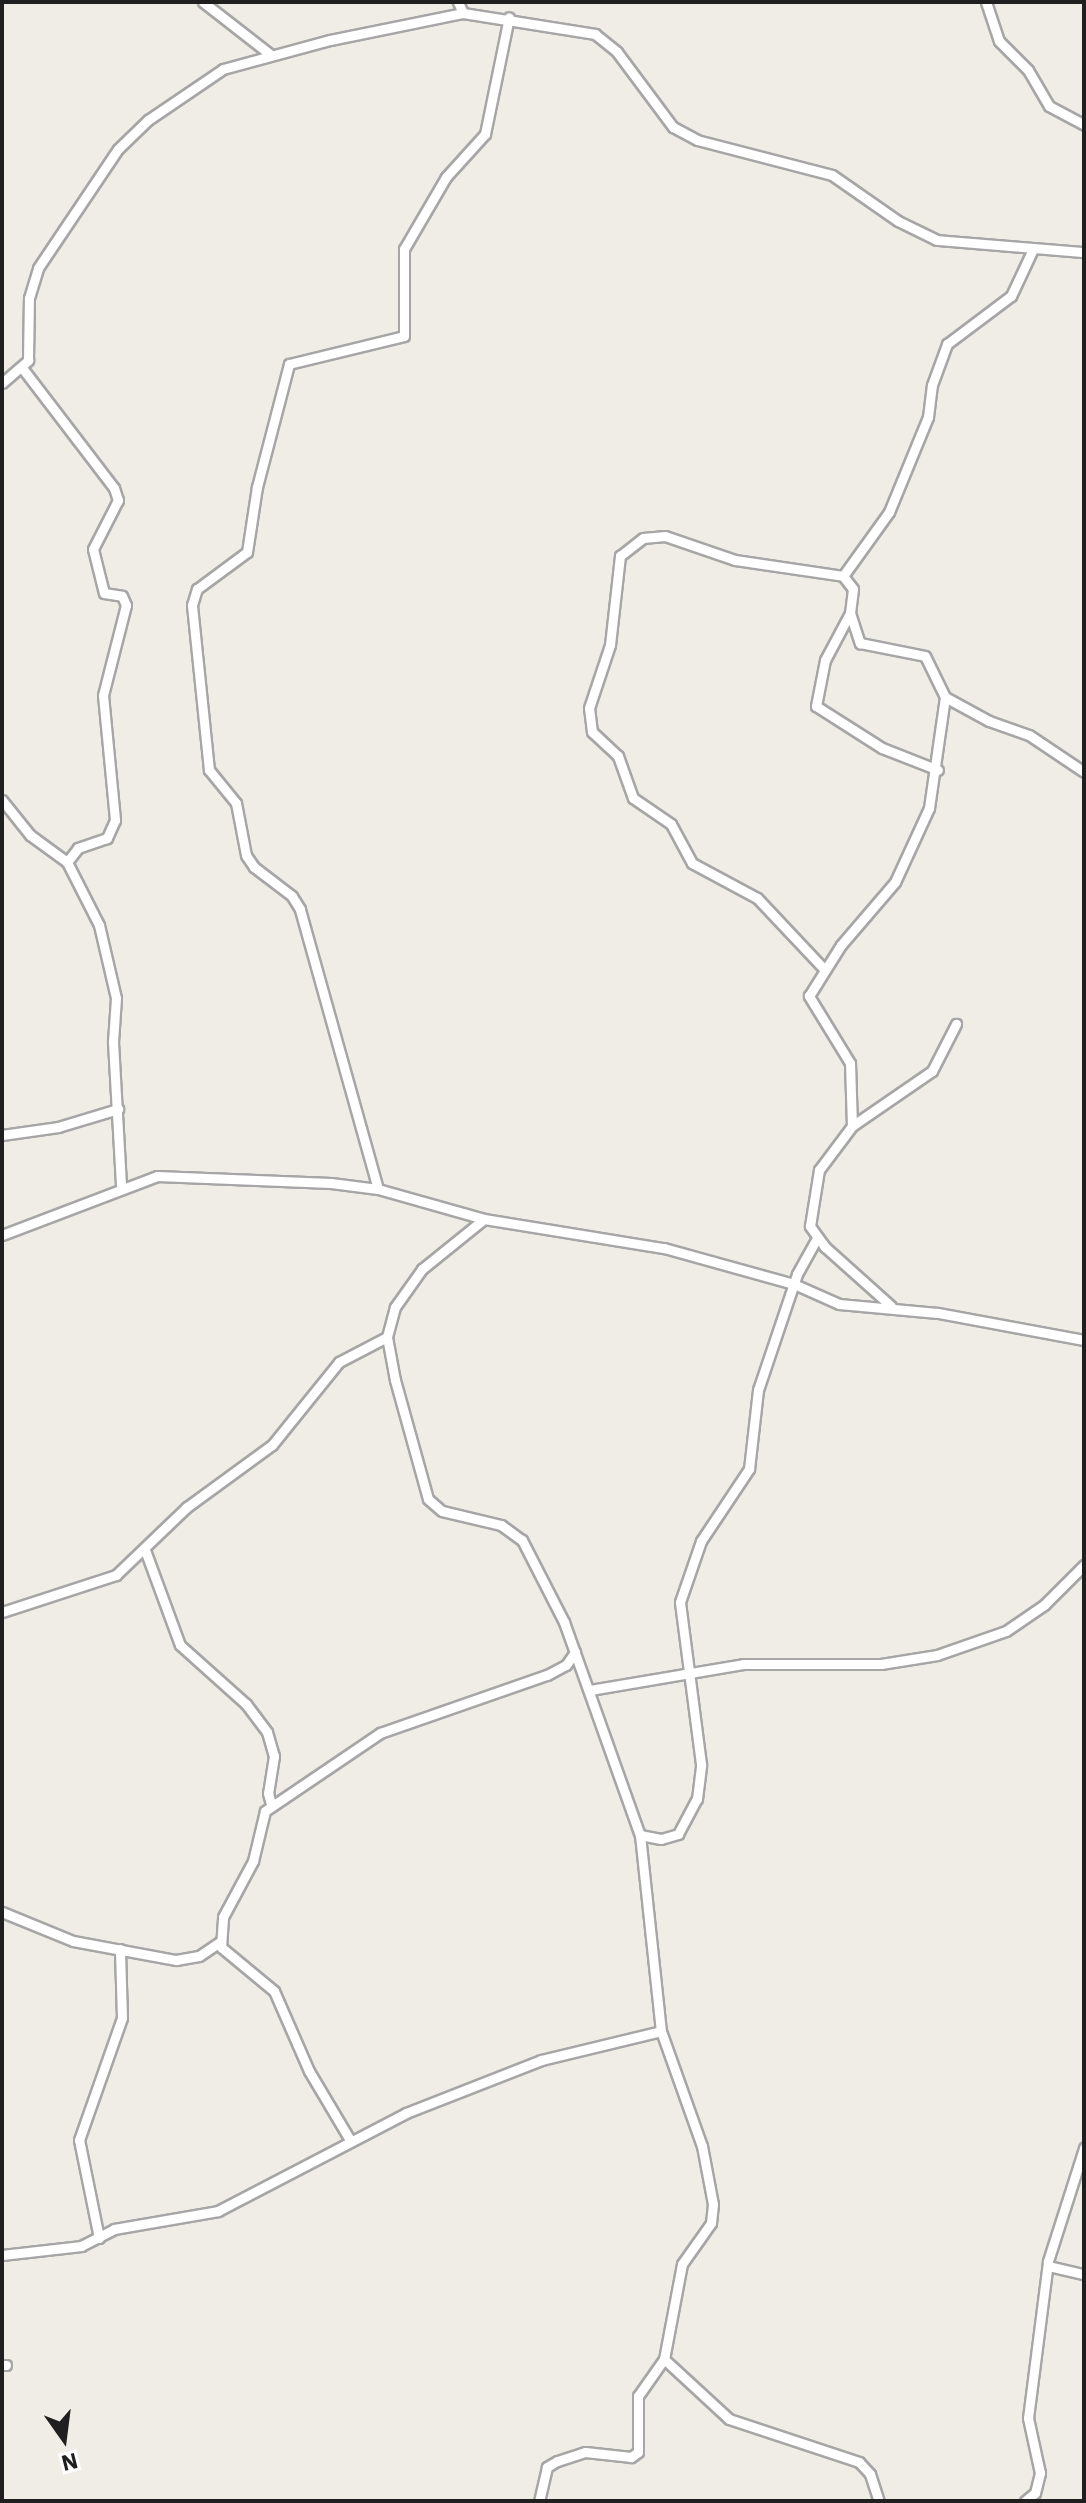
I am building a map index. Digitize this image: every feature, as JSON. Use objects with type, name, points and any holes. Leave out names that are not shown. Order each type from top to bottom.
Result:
[{"type":"street","points":[[203,2],[271,55]]},
{"type":"street","points":[[458,2],[463,13]]},
{"type":"street","points":[[986,2],[999,41],[1028,70],[1049,106],[1084,125]]},
{"type":"street","points":[[2,383],[23,369],[28,360],[29,298],[38,268],[128,137],[203,80],[271,55],[463,13],[580,28],[607,41],[666,120],[697,140],[832,175],[898,221],[937,240],[1084,252]]},
{"type":"street","points":[[378,1189],[300,909],[292,896],[254,867],[246,855],[236,803],[209,770],[192,605],[197,589],[247,552],[257,487],[289,364],[404,336],[404,249],[446,177],[485,134],[509,17]]},
{"type":"street","points":[[843,576],[889,512],[928,417],[932,385],[947,344],[1011,296],[1033,249]]},
{"type":"street","points":[[23,369],[114,488],[118,500],[93,549],[104,593],[122,596],[126,605],[103,695],[115,820],[107,838],[78,848],[67,862]]},
{"type":"street","points":[[824,969],[757,898],[692,863],[671,824],[633,798],[618,756],[596,738],[588,715],[610,645],[620,556],[643,538],[665,536],[735,560],[843,576],[853,589],[850,613],[825,660],[816,706],[882,748],[938,770]]},
{"type":"street","points":[[850,613],[860,643],[925,656],[945,697],[938,770],[929,808],[895,882],[824,969],[809,1001],[847,1054],[852,1126]]},
{"type":"street","points":[[945,697],[1029,735],[1084,772]]},
{"type":"street","points":[[2,800],[30,835],[67,862],[99,925],[114,976],[121,1185]]},
{"type":"street","points":[[892,1307],[817,1238],[809,1219],[819,1170],[852,1126],[932,1071],[956,1024]]},
{"type":"street","points":[[2,1135],[58,1127],[118,1109]]},
{"type":"street","points":[[2,1235],[121,1185],[177,1175],[378,1189],[484,1219],[664,1248],[794,1284],[834,1303],[892,1307],[1084,1340]]},
{"type":"street","points":[[484,1219],[413,1280],[395,1307],[387,1337],[428,1499],[442,1511],[501,1525],[522,1540],[590,1690],[640,1835],[661,2031],[702,2146],[713,2213],[682,2264],[664,2359],[638,2396],[638,2452],[631,2457],[595,2451],[557,2461],[547,2467],[539,2501]]},
{"type":"street","points":[[640,1835],[661,1839],[678,1834],[697,1799],[701,1764],[680,1602],[701,1541],[749,1469],[758,1390],[794,1284],[817,1238]]},
{"type":"street","points":[[2,1612],[90,1587],[116,1575],[187,1507],[272,1445],[339,1362],[387,1337]]},
{"type":"street","points":[[145,1550],[182,1648],[246,1704],[267,1732],[274,1756],[268,1785],[271,1804]]},
{"type":"street","points":[[590,1690],[687,1672],[775,1662],[881,1664],[937,1655],[1006,1631],[1044,1605],[1084,1565]]},
{"type":"street","points":[[350,2140],[309,2071],[274,1991],[256,1972],[225,1955],[220,1942],[223,1917],[253,1861],[262,1819],[271,1804],[380,1733],[547,1675],[566,1665],[575,1652]]},
{"type":"street","points":[[2,1912],[73,1941],[186,1960],[220,1942]]},
{"type":"street","points":[[99,2238],[79,2140],[122,2018],[120,1949]]},
{"type":"street","points":[[2,2255],[67,2248],[121,2227],[231,2207],[350,2140],[541,2060],[661,2031]]},
{"type":"street","points":[[1025,2501],[1035,2493],[1040,2473],[1028,2418],[1048,2266],[1084,2148]]},
{"type":"street","points":[[1048,2266],[1084,2274]]},
{"type":"street","points":[[664,2359],[729,2419],[793,2445],[859,2462],[870,2474],[879,2501]]}]
